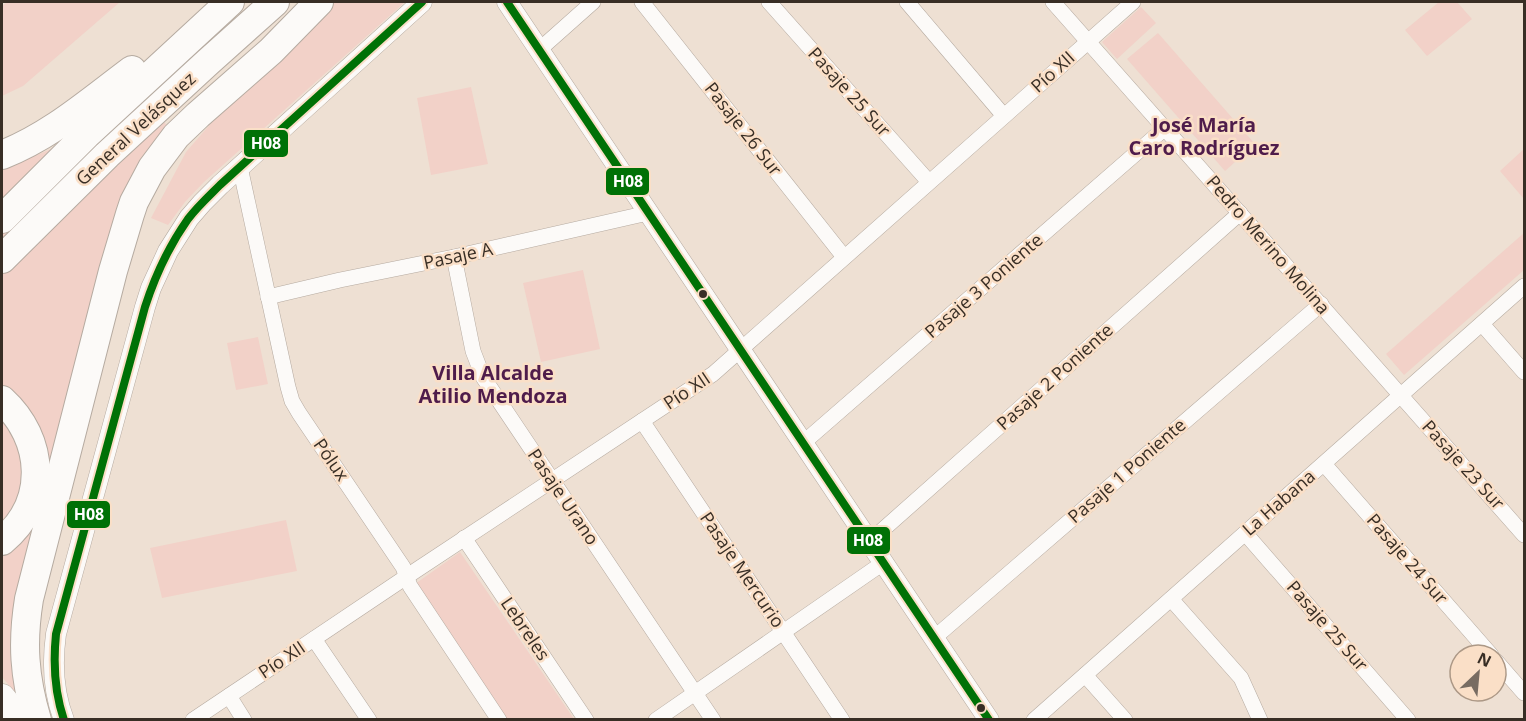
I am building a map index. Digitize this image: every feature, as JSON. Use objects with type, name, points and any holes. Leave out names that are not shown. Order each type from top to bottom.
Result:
[{"type":"highway","points":[[2,155],[35,140],[66,121],[228,2]]},
{"type":"highway","name":"General Velásquez","points":[[2,219],[95,127],[228,2]]},
{"type":"highway","name":"General Velásquez","points":[[2,260],[107,155],[275,2]]},
{"type":"highway","points":[[37,720],[28,689],[24,652],[29,599],[113,271],[130,214],[152,168],[176,136],[271,51],[319,2]]},
{"type":"highway","points":[[2,400],[29,436],[36,476],[28,509],[14,530],[2,542]]},
{"type":"main road","points":[[2,697],[21,720]]},
{"type":"street","points":[[64,720],[56,695],[54,676],[56,634],[151,288],[168,251],[189,218],[220,184],[422,2]]},
{"type":"street","points":[[507,2],[989,720]]},
{"type":"street","points":[[539,50],[593,2]]},
{"type":"street","name":"Pasaje 26 Sur","points":[[642,2],[844,257]]},
{"type":"street","name":"Pasaje 25 Sur","points":[[769,2],[929,182]]},
{"type":"street","points":[[907,2],[1004,116]]},
{"type":"street","points":[[1053,2],[1088,41]]},
{"type":"street","name":"Pío XII","points":[[193,720],[713,374],[1133,2]]},
{"type":"street","name":"Pedro Merino Molina","points":[[1088,41],[1401,395]]},
{"type":"street","name":"Pasaje 3 Poniente","points":[[802,443],[1165,128]]},
{"type":"street","name":"Pólux","points":[[240,167],[292,401],[404,567],[410,586],[499,720]]},
{"type":"street","name":"Pasaje A","points":[[268,297],[648,213]]},
{"type":"street","name":"Pasaje 2 Poniente","points":[[869,542],[1240,213]]},
{"type":"street","name":"Pasaje Urano","points":[[454,257],[473,351],[487,383],[713,720]]},
{"type":"street","name":"La Habana","points":[[1034,720],[1524,286]]},
{"type":"street","name":"Pasaje 1 Poniente","points":[[934,638],[1321,304]]},
{"type":"street","points":[[1482,324],[1524,372]]},
{"type":"street","name":"Pasaje 23 Sur","points":[[1401,395],[1524,535]]},
{"type":"street","name":"Pasaje Mercurio","points":[[642,421],[842,720]]},
{"type":"street","name":"Pasaje 24 Sur","points":[[1324,464],[1481,643]]},
{"type":"street","name":"Pasaje 25 Sur","points":[[1245,533],[1408,720]]},
{"type":"street","name":"Lebreles","points":[[464,538],[586,720]]},
{"type":"street","points":[[656,720],[883,563]]},
{"type":"street","points":[[1171,599],[1234,669],[1246,688],[1260,720]]},
{"type":"street","points":[[314,639],[369,720]]},
{"type":"street","points":[[1085,675],[1125,720]]},
{"type":"street","points":[[1508,675],[1524,693]]},
{"type":"street","points":[[229,696],[244,720]]},
{"type":"shaded area","points":[[7,2],[120,2],[23,86],[2,96],[2,6]]},
{"type":"shaded area","points":[[335,2],[405,2],[204,182],[168,225],[151,218],[186,152],[219,114],[300,42]]},
{"type":"shaded area","points":[[1439,2],[1457,2],[1472,19],[1427,56],[1405,30]]},
{"type":"shaded area","points":[[1141,7],[1156,23],[1117,59],[1102,42]]},
{"type":"shaded area","points":[[1158,33],[1255,144],[1225,171],[1127,59]]},
{"type":"shaded area","points":[[134,87],[170,129],[103,272],[24,703],[2,677],[2,170],[51,149]]},
{"type":"shaded area","points":[[471,87],[488,164],[431,175],[417,98]]},
{"type":"shaded area","points":[[1524,149],[1524,199],[1500,171]]},
{"type":"shaded area","points":[[1524,233],[1524,270],[1404,375],[1386,354]]},
{"type":"shaded area","points":[[583,270],[600,349],[541,362],[523,283]]},
{"type":"shaded area","points":[[258,337],[268,384],[236,390],[227,343]]},
{"type":"shaded area","points":[[286,520],[297,571],[162,598],[150,548]]},
{"type":"shaded area","points":[[460,552],[574,719],[505,719],[415,584]]},
{"type":"transit line","name":"H08","points":[[64,720],[55,677],[56,634],[145,307],[163,262],[188,219],[207,197],[422,2]]},
{"type":"transit line","name":"H08","points":[[507,2],[989,720]]},
{"type":"district","name":"José María Caro Rodríguez","points":[[1204,136]]},
{"type":"district","name":"Villa Alcalde Atilio Mendoza","points":[[493,384]]}]
